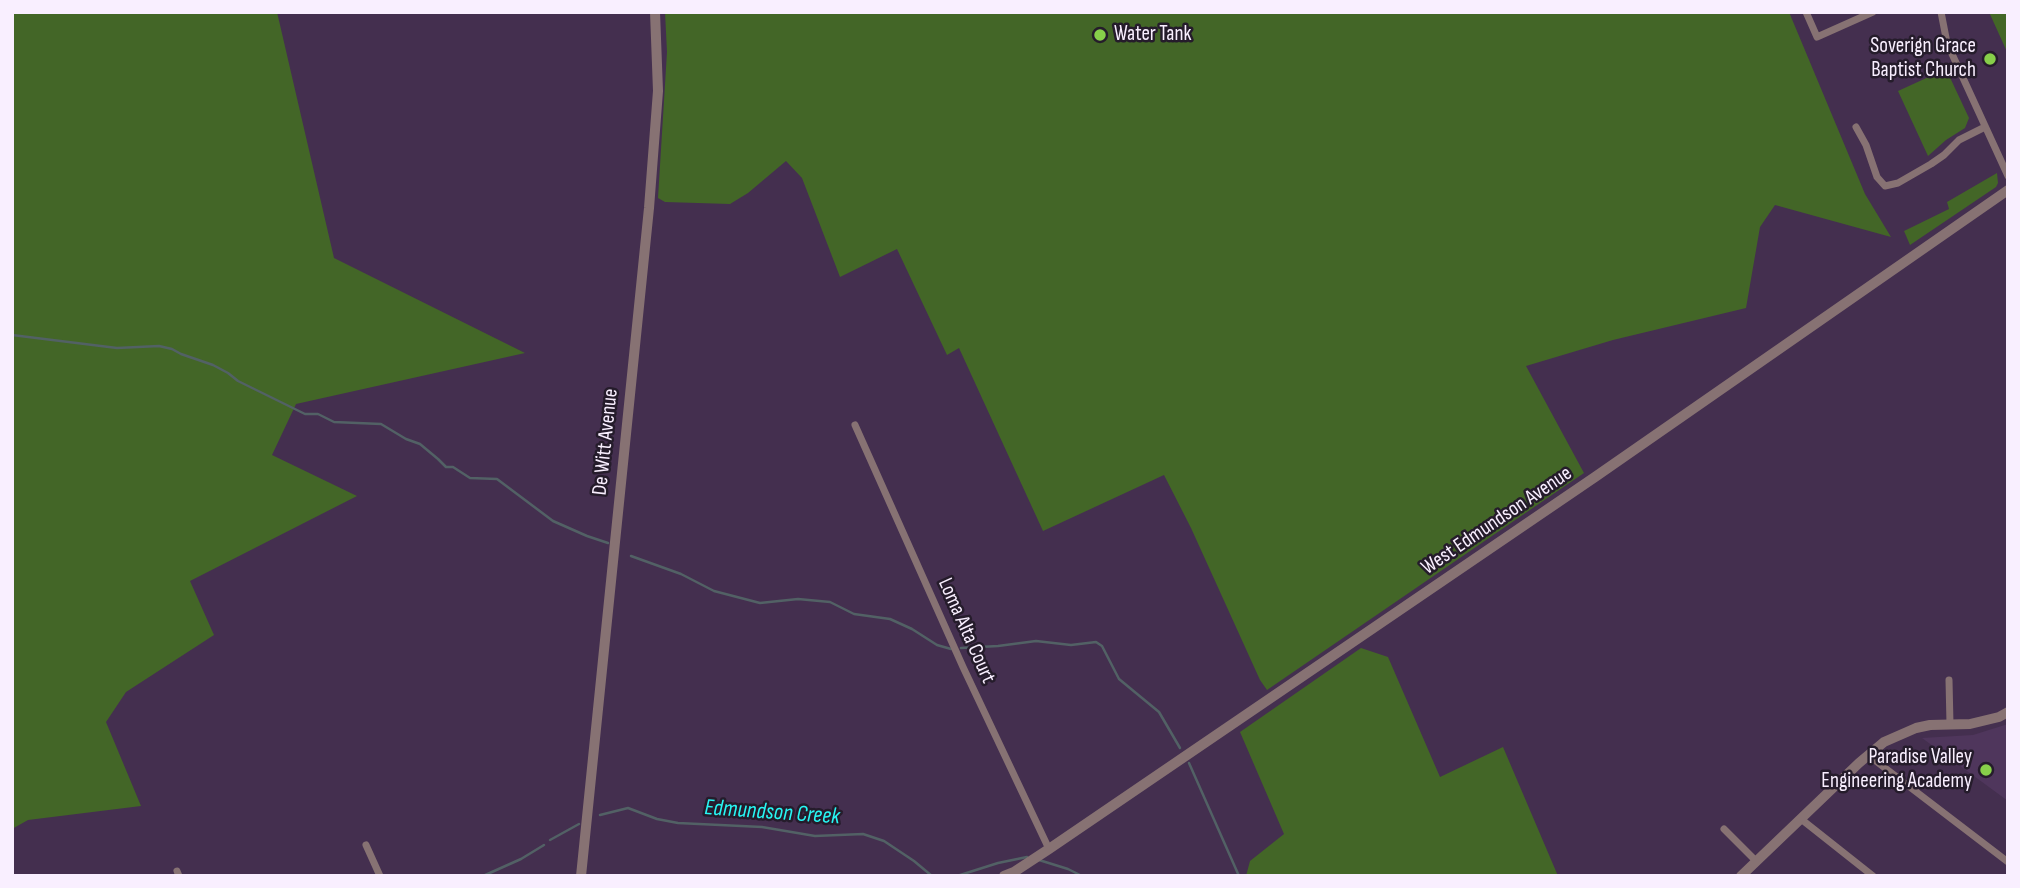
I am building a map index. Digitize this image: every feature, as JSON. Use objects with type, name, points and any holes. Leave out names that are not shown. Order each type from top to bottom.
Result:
[{"type":"street","name":"De Witt Avenue","points":[[581,876],[649,208],[658,91],[655,12]]},
{"type":"street","points":[[1806,12],[1817,37],[1873,12]]},
{"type":"street","points":[[1941,12],[1947,43],[2008,176]]},
{"type":"street","points":[[1856,127],[1867,145],[1877,177],[1885,186],[1898,183],[1931,164],[1959,140],[1985,127]]},
{"type":"street","name":"West Edmundson Avenue","points":[[1012,875],[1644,444],[2008,190]]},
{"type":"street","name":"Loma Alta Court","points":[[855,425],[963,667],[1049,849]]},
{"type":"street","points":[[1950,680],[1950,724]]},
{"type":"street","points":[[1741,876],[1884,742],[1916,728],[1970,724],[2008,712]]},
{"type":"street","points":[[1868,755],[2008,862]]},
{"type":"street","points":[[1801,819],[1873,876]]},
{"type":"street","points":[[1724,829],[1756,861]]},
{"type":"street","points":[[366,845],[380,876]]},
{"type":"shaded area","name":"Paradise Valley Engineering Academy","points":[[2008,724],[2008,801],[1922,738],[1973,735]]},
{"type":"green space","points":[[12,12],[277,12],[334,258],[525,353],[296,404],[272,455],[357,496],[190,581],[214,635],[126,692],[106,722],[141,806],[28,820],[12,829]]},
{"type":"green space","points":[[665,12],[1789,12],[1865,194],[1891,237],[1775,205],[1760,227],[1746,308],[1613,340],[1526,366],[1584,473],[1267,690],[1164,475],[1043,531],[959,348],[947,355],[897,249],[840,277],[802,178],[786,161],[748,193],[730,204],[665,202],[658,198],[667,52]]},
{"type":"green space","points":[[1989,12],[2008,12],[2008,54]]},
{"type":"green space","points":[[1946,69],[1969,118],[1965,128],[1928,156],[1898,91]]},
{"type":"green space","points":[[1997,173],[1996,187],[1910,245],[1904,231],[1949,209],[1947,202]]},
{"type":"green space","points":[[1361,648],[1388,657],[1440,777],[1503,747],[1558,876],[1246,876],[1250,861],[1284,834],[1240,732]]},
{"type":"waterway","points":[[12,335],[117,348],[159,346],[172,349],[213,365],[238,381],[305,414],[318,414],[334,422],[381,424],[420,444],[446,467],[453,467],[470,478],[497,479],[553,521],[608,543]]},
{"type":"waterway","points":[[631,556],[681,574],[714,591],[760,603],[798,599],[830,602],[854,614],[890,619],[937,645],[951,649]]},
{"type":"waterway","points":[[961,648],[1036,641],[1071,645],[1096,642],[1102,646],[1119,679],[1159,712],[1180,748]]},
{"type":"waterway","points":[[1189,763],[1239,876]]},
{"type":"waterway","name":"Edmundson Creek","points":[[600,815],[628,808],[657,819],[678,823],[762,827],[815,836],[863,834],[884,841],[932,876]]},
{"type":"waterway","name":"Edmundson Creek","points":[[550,840],[579,824]]},
{"type":"waterway","name":"Edmundson Creek","points":[[483,876],[544,845]]},
{"type":"waterway","name":"Edmundson Creek","points":[[957,876],[1027,857]]},
{"type":"waterway","name":"Edmundson Creek","points":[[1039,860],[1082,876]]},
{"type":"place","name":"Water Tank","points":[[1100,35]]},
{"type":"place","name":"Soverign Grace Baptist Church","points":[[1990,59]]},
{"type":"place","name":"Paradise Valley Engineering Academy","points":[[1986,770]]}]
